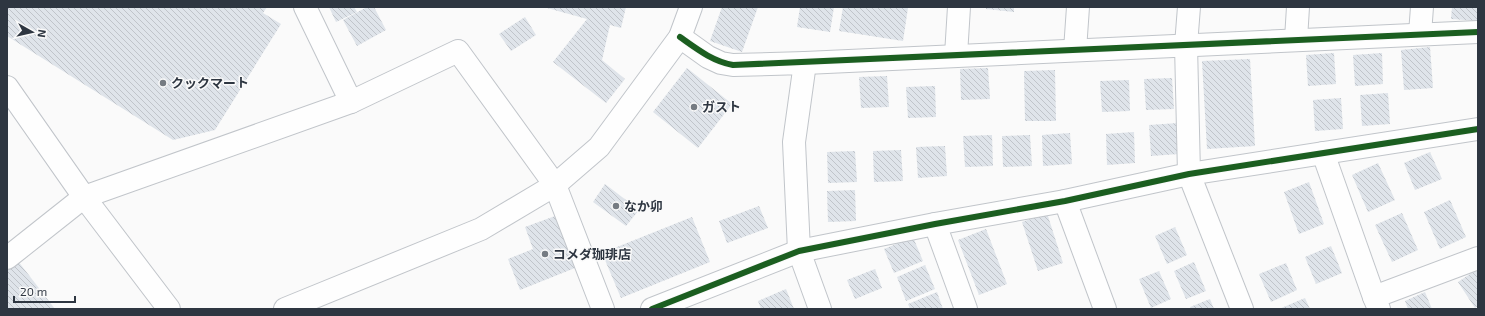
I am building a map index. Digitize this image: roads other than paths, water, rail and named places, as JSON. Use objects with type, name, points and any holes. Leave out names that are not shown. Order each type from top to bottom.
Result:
[{"type":"street","points":[[305,7],[351,102]]},
{"type":"street","points":[[285,309],[481,229],[556,185],[598,147],[680,37],[691,7]]},
{"type":"street","points":[[956,56],[959,7]]},
{"type":"street","points":[[1075,50],[1078,7]]},
{"type":"street","points":[[1189,7],[1186,45],[1189,174],[1242,309]]},
{"type":"street","points":[[1296,39],[1298,7]]},
{"type":"street","points":[[1420,34],[1422,7]]},
{"type":"street","points":[[680,37],[708,57],[721,63],[733,65],[1478,32]]},
{"type":"street","points":[[7,258],[84,197],[351,102],[458,51],[556,185],[603,309]]},
{"type":"street","points":[[805,63],[794,142],[799,251],[820,309]]},
{"type":"street","points":[[7,87],[84,197],[169,309]]},
{"type":"street","points":[[652,309],[676,305],[799,251],[935,224],[1065,201],[1189,174],[1478,130]]},
{"type":"street","points":[[1323,153],[1377,303],[1478,258]]},
{"type":"street","points":[[1065,201],[1105,309]]},
{"type":"street","points":[[935,224],[966,309]]},
{"type":"place","name":"クックマート","points":[[163,83]]},
{"type":"place","name":"ガスト","points":[[694,107]]},
{"type":"place","name":"なか卯","points":[[616,206]]},
{"type":"place","name":"コメダ珈琲店","points":[[545,254]]}]
